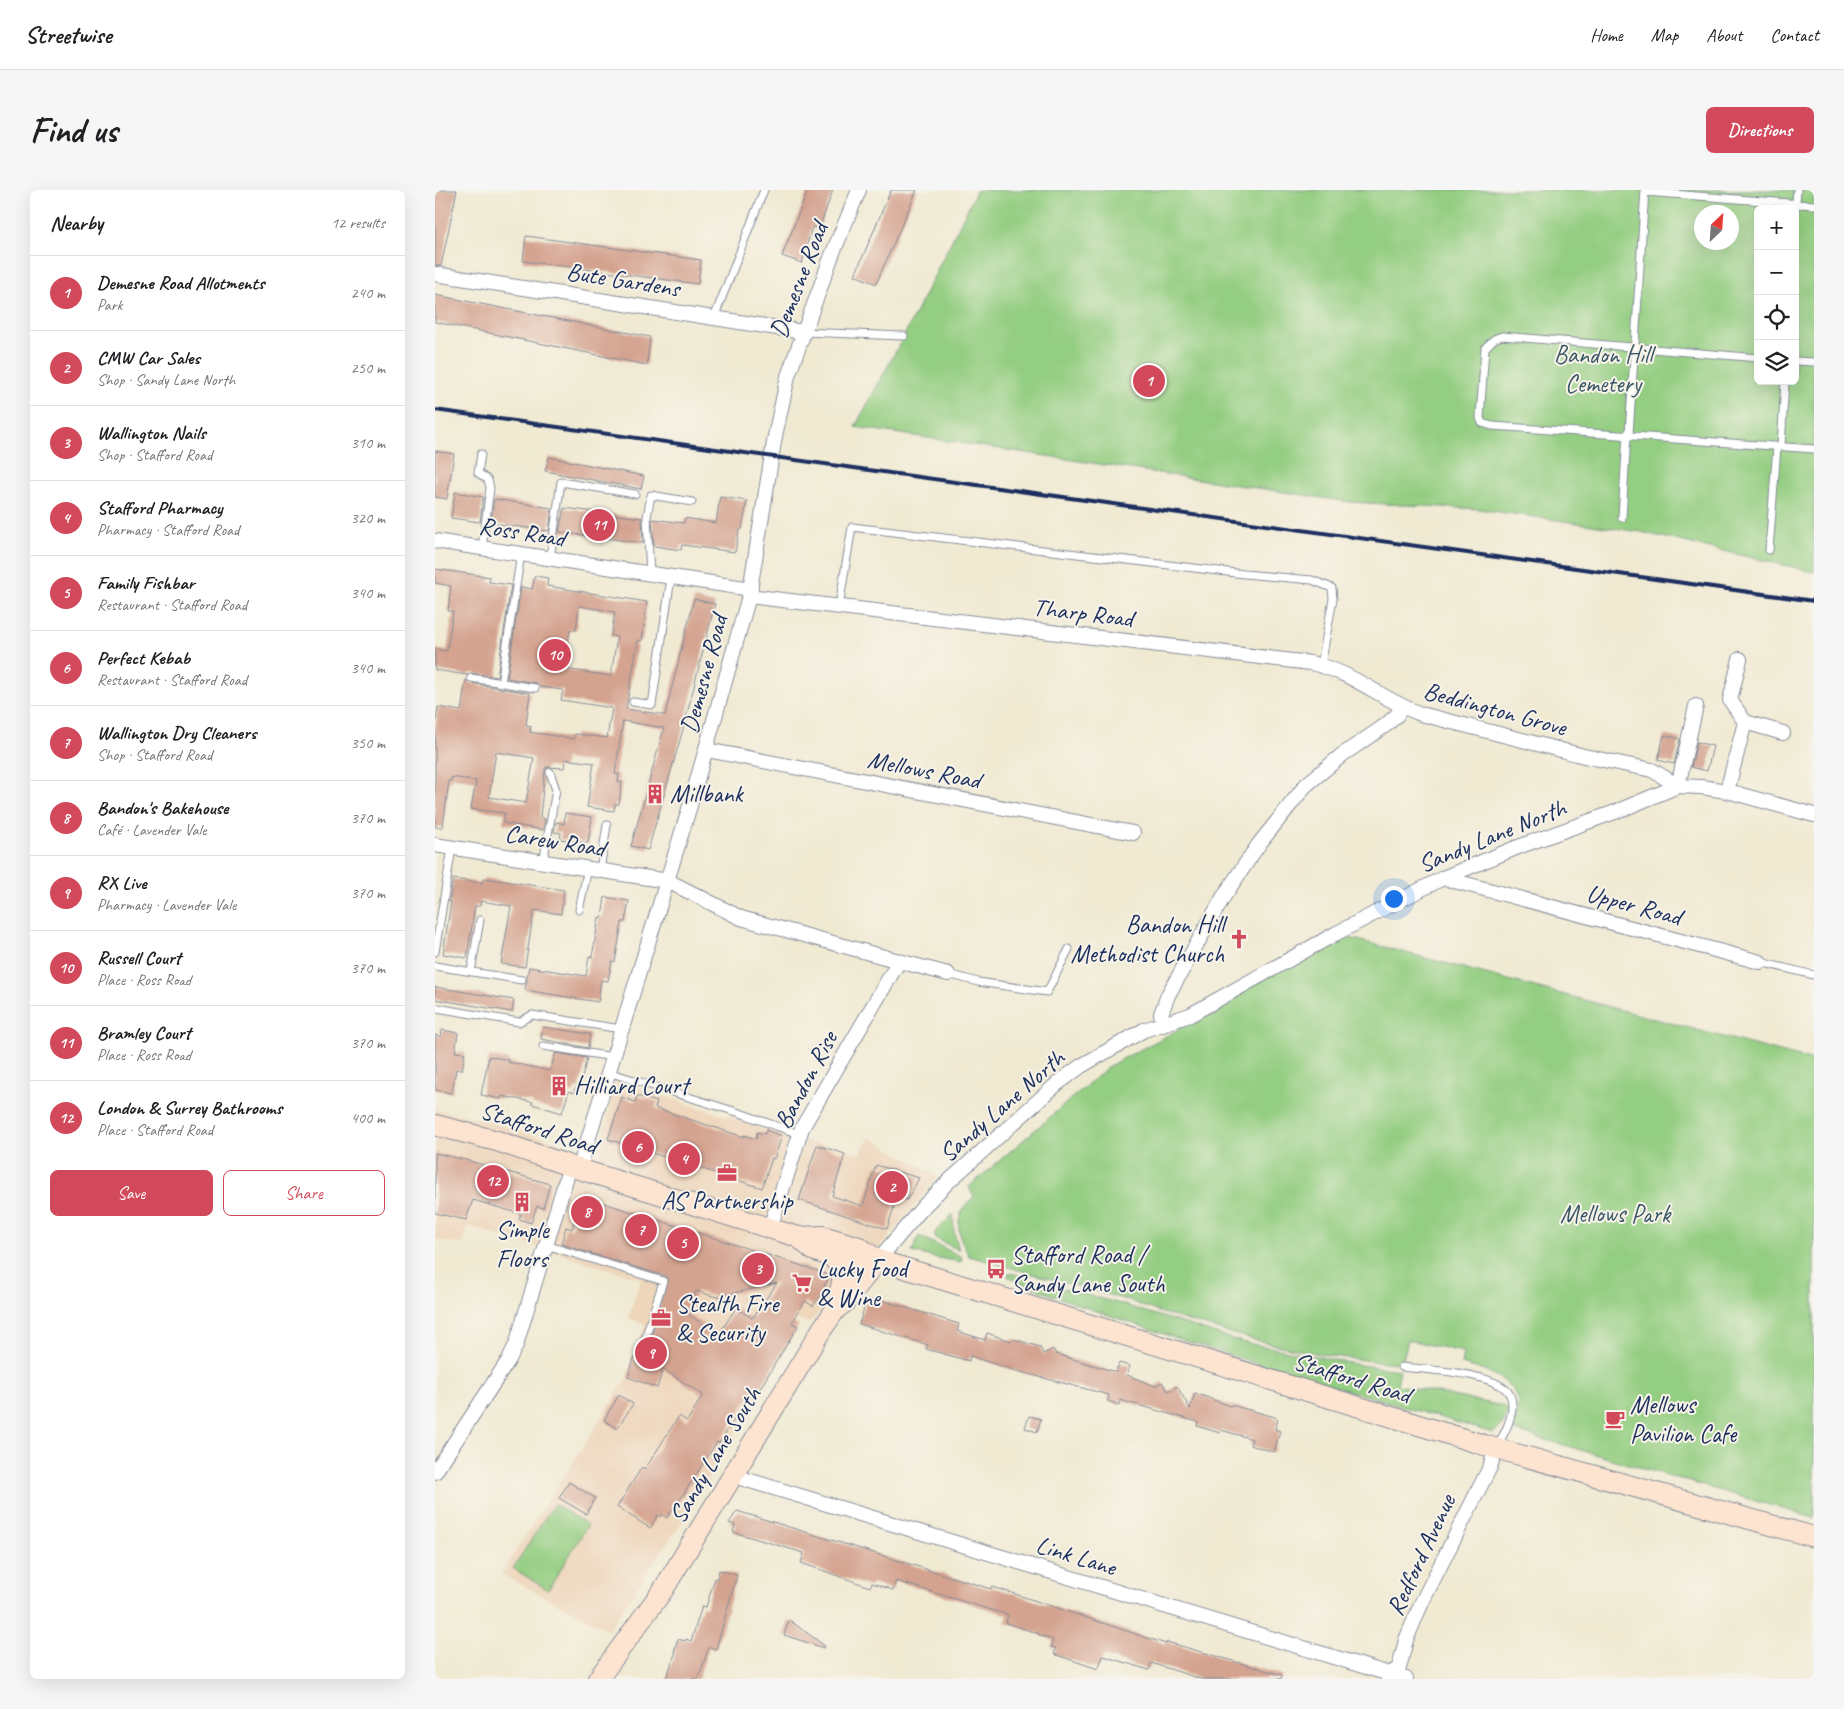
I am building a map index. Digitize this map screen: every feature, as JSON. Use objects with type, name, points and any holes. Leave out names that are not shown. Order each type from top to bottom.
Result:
[{"type":"main road","name":"Stafford Road","points":[[435,1125],[497,1140],[575,1167],[798,1237],[823,1236],[859,1246],[878,1260],[1203,1361],[1496,1448],[1814,1538]]},
{"type":"main road","name":"Stafford Road","points":[[798,1237],[813,1250],[833,1257],[860,1264],[878,1260]]},
{"type":"main road","points":[[833,1257],[842,1270],[843,1276],[836,1309]]},
{"type":"main road","name":"Sandy Lane South","points":[[598,1679],[663,1590],[822,1329],[836,1309],[844,1303],[878,1260]]},
{"type":"street","name":"Demesne Road","points":[[435,1472],[512,1354],[545,1245],[575,1167],[613,1057],[707,750],[750,592],[783,396],[803,332],[859,190]]},
{"type":"street","name":"Bute Gardens","points":[[435,274],[803,332]]},
{"type":"street","name":"Ross Road","points":[[435,541],[650,574],[750,592]]},
{"type":"street","name":"Tharp Road","points":[[750,592],[839,606],[1271,657],[1321,665],[1345,674],[1401,707]]},
{"type":"street","points":[[1740,659],[1730,700],[1745,722],[1783,733]]},
{"type":"street","points":[[1678,786],[1696,706]]},
{"type":"street","name":"Beddington Grove","points":[[1163,1025],[1161,1014],[1168,995],[1224,896],[1259,844],[1306,785],[1342,755],[1386,725],[1397,715],[1401,707],[1421,714],[1584,756],[1652,770],[1678,786]]},
{"type":"street","points":[[1727,791],[1745,722]]},
{"type":"street","name":"Mellows Road","points":[[707,750],[1133,833]]},
{"type":"street","name":"Sandy Lane North","points":[[878,1260],[930,1200],[1058,1083],[1081,1066],[1144,1030],[1190,1015],[1335,934],[1443,878],[1518,847],[1618,811],[1678,786],[1727,791],[1814,815]]},
{"type":"street","name":"Carew Road","points":[[435,845],[668,881]]},
{"type":"street","name":"Upper Road","points":[[1443,878],[1761,962]]},
{"type":"street","points":[[668,881],[741,918],[948,974]]},
{"type":"street","name":"Bandon Rise","points":[[770,1228],[799,1134],[899,961]]},
{"type":"street","name":"Redford Avenue","points":[[1389,1677],[1399,1668],[1406,1640],[1417,1614],[1490,1467],[1496,1448]]},
{"type":"street","name":"Link Lane","points":[[733,1476],[1389,1677],[1406,1679]]},
{"type":"lane","points":[[714,318],[764,190]]},
{"type":"lane","points":[[1795,205],[1797,190]]},
{"type":"lane","points":[[1622,518],[1645,191],[1769,205]]},
{"type":"lane","points":[[1799,207],[1814,205]]},
{"type":"lane","points":[[803,332],[904,336]]},
{"type":"lane","points":[[1754,358],[1502,336],[1493,338],[1485,348],[1480,418],[1482,423],[1492,426],[1628,434],[1814,449]]},
{"type":"lane","points":[[1799,361],[1814,362]]},
{"type":"lane","points":[[1769,550],[1785,385]]},
{"type":"lane","points":[[481,454],[478,473],[488,480],[490,488],[482,548]]},
{"type":"lane","points":[[550,559],[561,482],[635,494]]},
{"type":"lane","points":[[650,574],[647,517],[651,495],[692,502]]},
{"type":"lane","points":[[839,606],[852,527],[1244,574],[1312,580],[1332,588],[1333,599],[1321,665]]},
{"type":"lane","points":[[501,683],[521,554]]},
{"type":"lane","points":[[633,702],[652,704],[671,578]]},
{"type":"lane","points":[[471,678],[535,688]]},
{"type":"lane","points":[[543,862],[557,790],[550,772]]},
{"type":"lane","points":[[579,910],[607,825]]},
{"type":"lane","points":[[435,952],[452,848]]},
{"type":"lane","points":[[471,972],[480,920]]},
{"type":"lane","points":[[948,974],[978,982],[1047,992],[1069,949]]},
{"type":"lane","name":"Upper Road","points":[[1761,962],[1814,975]]},
{"type":"lane","points":[[435,966],[522,980]]},
{"type":"lane","points":[[437,1008],[519,1022],[532,1015],[621,1029]]},
{"type":"lane","points":[[543,1046],[613,1057]]},
{"type":"lane","points":[[608,1072],[693,1100],[740,1113],[799,1134]]},
{"type":"lane","points":[[545,1245],[663,1281],[640,1355]]},
{"type":"lane","points":[[1402,1368],[1479,1376],[1495,1382],[1507,1390],[1511,1398],[1511,1417],[1505,1433],[1496,1448]]},
{"type":"shaded area","points":[[615,1080],[789,1137],[860,1154],[870,1137],[938,1177],[888,1238],[809,1323],[715,1297],[800,1324],[683,1520],[608,1630],[501,1574],[626,1379],[645,1324],[628,1318],[641,1279],[468,1226],[462,1244],[435,1240],[435,1110],[481,1119],[599,1155]]},
{"type":"green space","name":"Bandon Hill Cemetery","points":[[977,190],[1814,190],[1814,572],[1641,532],[1479,509],[1349,502],[855,427],[904,336]]},
{"type":"green space","name":"Mellows Park","points":[[1335,934],[1814,1061],[1814,1518],[1512,1430],[1518,1406],[1512,1389],[1506,1382],[1488,1372],[1461,1364],[1463,1352],[1408,1340],[1402,1363],[1326,1355],[1227,1332],[1130,1301],[969,1256],[961,1239],[959,1224],[963,1210],[974,1197],[969,1187],[1109,1066],[1170,1034]]},
{"type":"green space","points":[[953,1214],[954,1232],[959,1250],[935,1238],[935,1232]]},
{"type":"green space","points":[[919,1236],[962,1257],[961,1262],[912,1252]]},
{"type":"green space","points":[[1009,1272],[1121,1304],[1242,1342],[1360,1365],[1400,1370],[1397,1385],[1503,1406],[1507,1409],[1506,1417],[1493,1433],[1194,1344],[1043,1291],[1007,1276]]},
{"type":"green space","points":[[554,1504],[588,1525],[548,1590],[513,1568]]},
{"type":"building","points":[[435,190],[457,190],[441,266],[435,265]]},
{"type":"building","points":[[808,190],[833,190],[819,229],[812,227],[802,263],[782,256]]},
{"type":"building","points":[[891,190],[917,190],[876,284],[855,275]]},
{"type":"building","points":[[526,236],[701,260],[698,284],[523,261]]},
{"type":"building","points":[[435,295],[650,337],[647,365],[435,322]]},
{"type":"building","points":[[435,451],[454,454],[447,499],[435,497]]},
{"type":"building","points":[[549,457],[644,476],[641,489],[545,471]]},
{"type":"building","points":[[455,492],[483,497],[480,522],[451,518]]},
{"type":"building","points":[[720,497],[747,501],[742,529],[739,531],[735,552],[682,545],[681,550],[654,546],[652,519],[684,523],[685,518],[716,523]]},
{"type":"building","points":[[494,499],[552,508],[549,531],[491,523]]},
{"type":"building","points":[[564,508],[642,518],[643,543],[559,532]]},
{"type":"building","points":[[435,569],[490,577],[489,582],[511,585],[497,677],[435,670],[435,649],[447,651],[453,611],[448,611],[451,586],[435,583]]},
{"type":"building","points":[[535,576],[548,578],[547,586],[647,602],[642,641],[638,640],[626,709],[665,715],[694,599],[715,604],[682,733],[648,850],[631,846],[664,728],[623,721],[615,774],[619,774],[618,782],[622,782],[619,804],[615,804],[614,811],[587,807],[594,763],[565,759],[564,768],[546,767],[545,770],[540,817],[545,819],[543,830],[503,823],[505,813],[471,809],[476,781],[452,777],[451,781],[449,780],[443,827],[435,827],[435,729],[438,707],[461,711],[466,680],[470,683],[530,693],[526,725],[531,726],[530,732],[574,739],[575,734],[607,738],[612,708],[561,700],[563,690],[540,687],[536,683],[507,678],[521,587],[532,589]],"holes":[[[579,606],[615,612],[611,636],[617,637],[611,676],[564,669],[570,630],[576,630]],[[496,752],[534,758],[526,803],[489,797]]]},
{"type":"building","points":[[1664,735],[1680,739],[1674,764],[1658,760]]},
{"type":"building","points":[[1697,742],[1713,746],[1707,771],[1691,767]]},
{"type":"building","points":[[565,813],[592,817],[588,843],[560,839],[561,833],[554,832],[556,822],[564,824]]},
{"type":"building","points":[[484,878],[564,890],[561,914],[534,910],[525,967],[501,964],[511,906],[481,901],[480,906],[475,906],[467,958],[443,954],[453,879],[482,883]]},
{"type":"building","points":[[605,897],[629,901],[625,922],[622,922],[615,962],[612,961],[608,981],[601,980],[598,1002],[525,990],[529,967],[586,976],[589,956],[592,957],[599,917],[602,918]]},
{"type":"building","points":[[435,987],[514,1000],[512,1012],[435,999]]},
{"type":"building","points":[[543,1027],[590,1034],[588,1048],[541,1039]]},
{"type":"building","points":[[442,1030],[458,1033],[455,1052],[465,1053],[462,1070],[456,1069],[452,1093],[435,1090],[435,1035],[441,1037]]},
{"type":"building","points":[[556,1053],[587,1058],[579,1089],[575,1088],[574,1093],[569,1091],[562,1113],[532,1104],[533,1102],[502,1096],[501,1099],[481,1095],[489,1056],[550,1071]]},
{"type":"building","points":[[637,1096],[657,1102],[655,1108],[744,1137],[744,1135],[756,1139],[757,1132],[765,1134],[766,1130],[782,1136],[762,1188],[608,1139],[622,1097],[635,1102]]},
{"type":"building","points":[[817,1145],[845,1154],[832,1196],[863,1206],[876,1165],[919,1178],[907,1200],[897,1197],[887,1229],[799,1200]]},
{"type":"building","points":[[435,1153],[550,1184],[543,1208],[537,1206],[531,1223],[519,1219],[521,1214],[473,1200],[466,1220],[435,1213]]},
{"type":"building","points":[[582,1196],[829,1276],[820,1297],[813,1306],[805,1301],[792,1323],[798,1326],[759,1390],[755,1388],[667,1518],[662,1514],[660,1517],[658,1515],[650,1528],[617,1507],[642,1467],[645,1469],[679,1416],[687,1421],[703,1395],[663,1369],[657,1388],[628,1377],[634,1358],[643,1360],[645,1357],[668,1279],[665,1276],[561,1244],[566,1227],[572,1229]],"holes":[[[777,1283],[752,1318],[736,1308],[719,1334],[689,1315],[696,1291],[717,1297]]]},
{"type":"building","points":[[867,1299],[877,1302],[878,1299],[959,1324],[957,1331],[985,1340],[987,1333],[1011,1341],[1013,1339],[1040,1347],[1043,1354],[1053,1349],[1056,1354],[1116,1372],[1119,1363],[1130,1366],[1127,1375],[1155,1386],[1162,1382],[1168,1391],[1177,1386],[1190,1409],[1195,1393],[1230,1406],[1275,1417],[1278,1420],[1275,1429],[1280,1431],[1274,1452],[1250,1445],[1252,1439],[1221,1430],[1220,1433],[1197,1426],[1198,1422],[1120,1400],[1119,1405],[1108,1401],[1109,1395],[1013,1370],[970,1356],[969,1361],[926,1349],[928,1345],[859,1324]]},
{"type":"building","points":[[619,1395],[633,1404],[617,1429],[604,1420]]},
{"type":"building","points":[[1029,1416],[1041,1419],[1037,1432],[1025,1428]]},
{"type":"building","points":[[569,1482],[595,1498],[586,1514],[559,1498]]},
{"type":"building","points":[[737,1511],[991,1589],[991,1587],[1009,1592],[1166,1644],[1167,1642],[1282,1675],[1281,1679],[1201,1679],[1151,1663],[1149,1670],[1103,1656],[1098,1669],[1054,1654],[1056,1648],[1051,1647],[1053,1640],[1006,1623],[1008,1615],[896,1581],[893,1590],[872,1583],[870,1587],[801,1563],[804,1553],[733,1532],[735,1525],[729,1523]]},
{"type":"building","points":[[719,1570],[737,1575],[716,1649],[709,1647],[698,1679],[666,1679],[676,1651],[674,1651],[678,1639],[691,1641],[702,1606],[706,1607]]},
{"type":"building","points":[[789,1620],[825,1646],[824,1648],[784,1635]]},
{"type":"railway","points":[[435,410],[1814,601]]},
{"type":"place","name":"Demesne Road Allotments","points":[[1149,381]]},
{"type":"place","name":"Bramley Court","points":[[599,525]]},
{"type":"place","name":"Russell Court","points":[[555,655]]},
{"type":"place","name":"Millbank","points":[[655,794]]},
{"type":"place","name":"Bandon Hill Methodist Church","points":[[1239,939]]},
{"type":"place","name":"Hilliard Court","points":[[559,1086]]},
{"type":"place","name":"Perfect Kebab","points":[[638,1147]]},
{"type":"place","name":"Stafford Pharmacy","points":[[684,1159]]},
{"type":"place","name":"AS Partnership","points":[[727,1173]]},
{"type":"place","name":"London & Surrey Bathrooms","points":[[493,1181]]},
{"type":"place","name":"CMW Car Sales","points":[[892,1187]]},
{"type":"place","name":"Simple Floors","points":[[522,1202]]},
{"type":"place","name":"Bandon's Bakehouse","points":[[587,1212]]},
{"type":"place","name":"Wallington Dry Cleaners","points":[[641,1230]]},
{"type":"place","name":"Family Fishbar","points":[[683,1243]]},
{"type":"place","name":"Wallington Nails","points":[[758,1269]]},
{"type":"place","name":"Stafford Road / Sandy Lane South","points":[[996,1269]]},
{"type":"place","name":"Lucky Food & Wine","points":[[802,1283]]},
{"type":"place","name":"Stealth Fire & Security","points":[[661,1318]]},
{"type":"place","name":"RX Live","points":[[651,1353]]},
{"type":"place","name":"Mellows Pavilion Cafe","points":[[1615,1419]]}]
